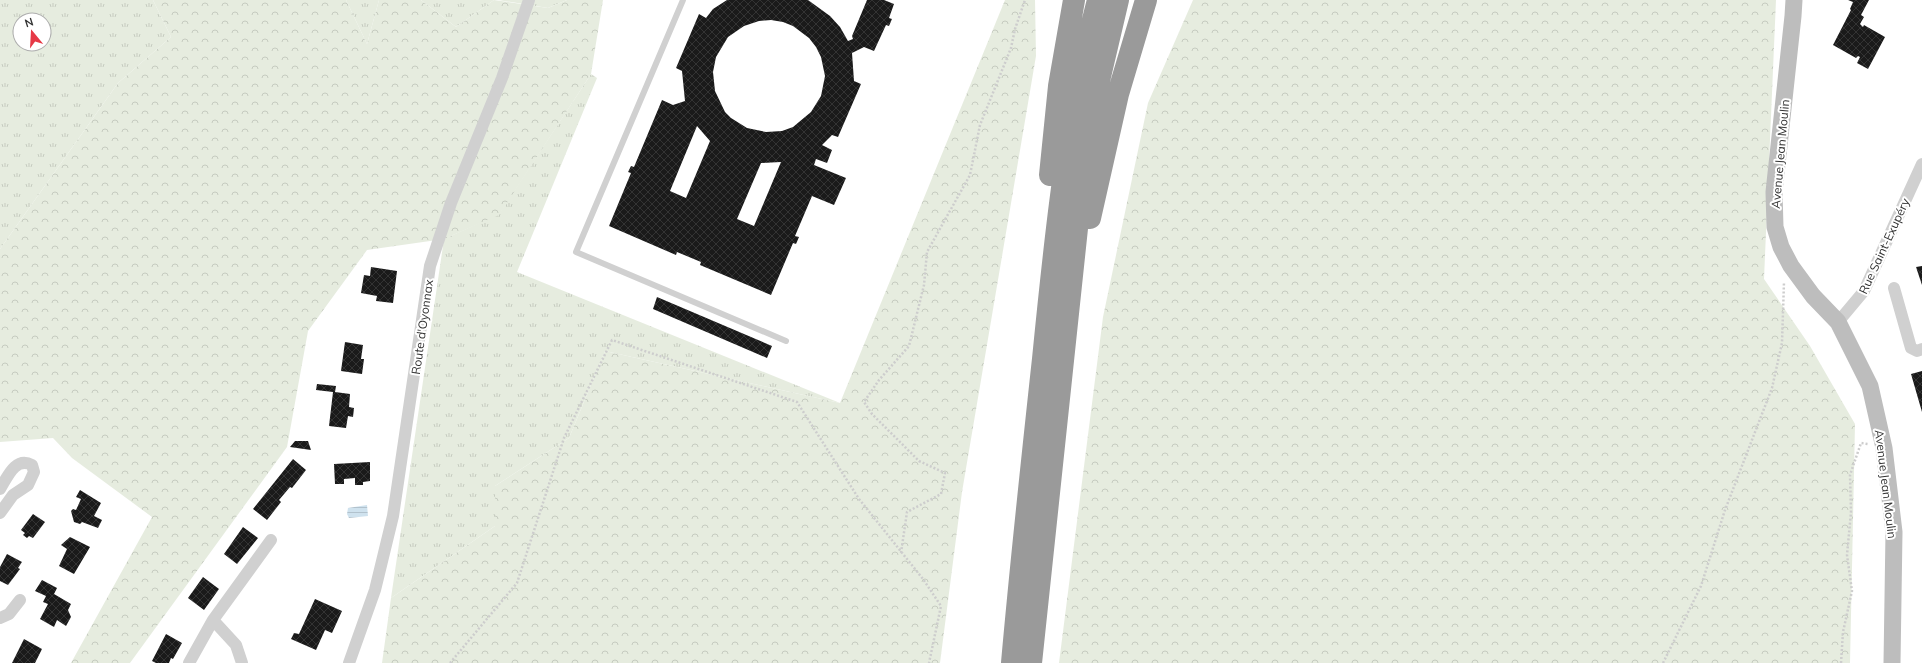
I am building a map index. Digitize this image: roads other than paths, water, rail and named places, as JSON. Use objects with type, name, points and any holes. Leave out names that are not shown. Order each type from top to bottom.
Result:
[{"type":"highway","points":[[1038,400],[1042,296],[1053,138],[1059,86],[1074,0]]},
{"type":"highway","points":[[1012,663],[1053,255],[1066,156],[1078,85],[1098,0]]},
{"type":"highway","points":[[1031,663],[1081,188],[1090,129],[1118,0]]},
{"type":"highway","points":[[1064,345],[1116,102],[1146,0]]},
{"type":"street","name":"Route d'Oyonnax","points":[[349,663],[375,590],[393,516],[430,266],[451,203],[502,78],[529,0]]},
{"type":"street","name":"Avenue Jean Moulin","points":[[1794,0],[1794,16],[1774,192],[1775,227],[1790,266],[1813,296],[1838,322],[1870,386],[1884,448],[1894,532],[1892,663]]},
{"type":"street","name":"Rue Saint-Exupéry","points":[[1838,322],[1864,291],[1922,164]]},
{"type":"street","points":[[1894,288],[1911,348],[1917,351],[1922,349]]},
{"type":"street","points":[[0,489],[18,463],[23,462],[32,465],[34,472],[28,485],[13,495],[0,513]]},
{"type":"street","points":[[189,663],[213,620],[271,540]]},
{"type":"street","points":[[0,618],[9,614],[20,600]]},
{"type":"street","points":[[213,620],[236,645],[242,663]]},
{"type":"lane","points":[[683,0],[576,252],[786,340]]},
{"type":"water","points":[[367,505],[368,516],[349,518],[347,514],[348,508]]}]
